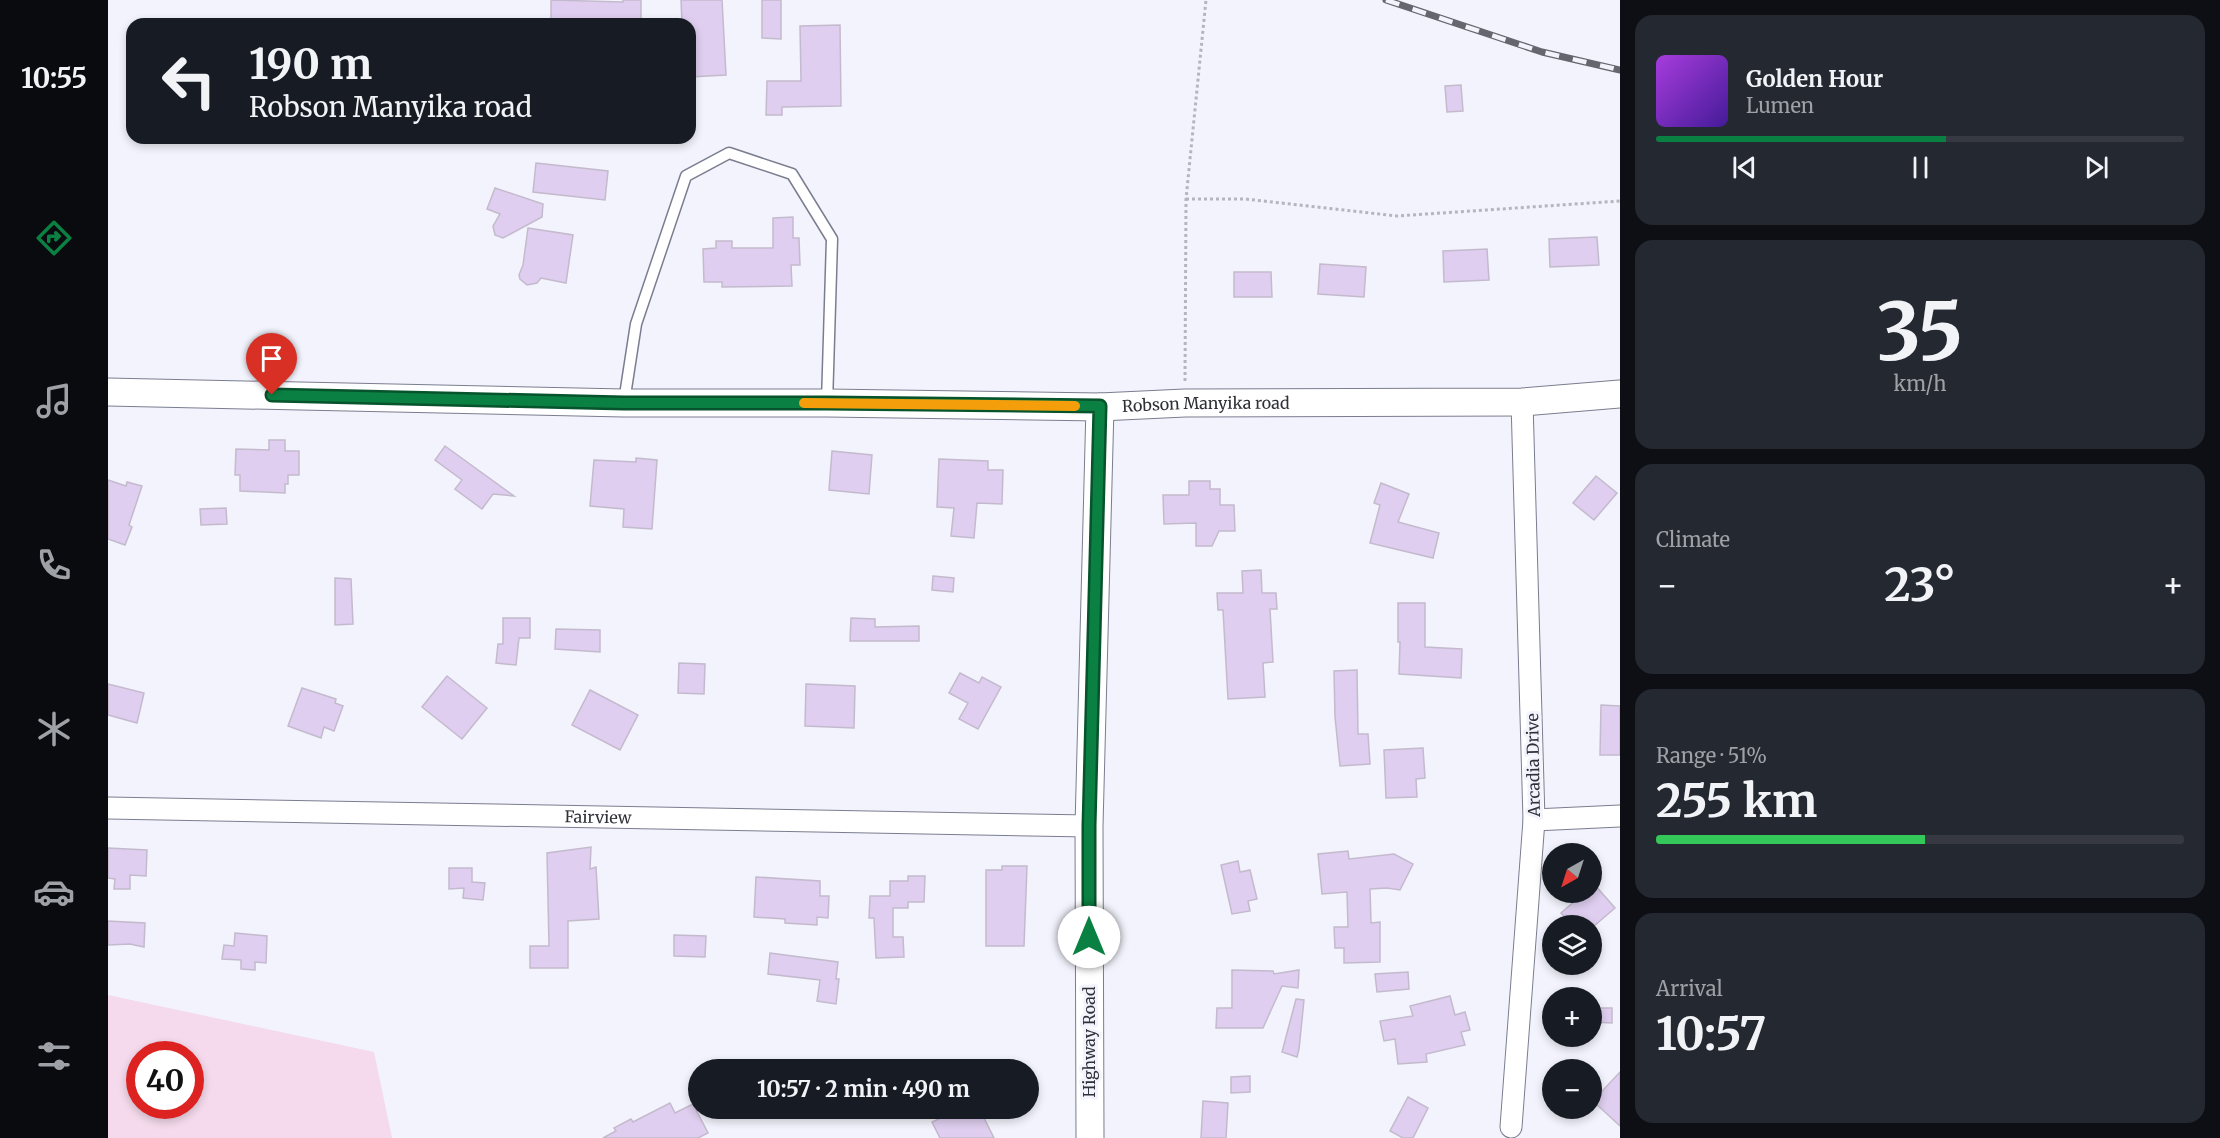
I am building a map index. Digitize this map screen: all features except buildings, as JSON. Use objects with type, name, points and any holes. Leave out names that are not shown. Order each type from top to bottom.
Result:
[{"type":"street","name":"Robson Manyika road","points":[[108,392],[624,403],[1100,406],[1185,403],[1522,402],[1620,394]]},
{"type":"street","name":"Arcadia Drive","points":[[1511,1127],[1534,820],[1522,402]]},
{"type":"street","name":"Highway Road","points":[[1090,1138],[1089,826],[1100,406]]},
{"type":"street","name":"Fairview","points":[[108,808],[1089,826]]},
{"type":"street","points":[[1534,820],[1620,816]]},
{"type":"lane","points":[[624,403],[636,324],[686,176],[729,153],[792,174],[832,239],[827,403]]},
{"type":"path","points":[[1185,403],[1186,199],[1206,0]]},
{"type":"path","points":[[1186,199],[1245,199],[1397,216],[1620,201]]},
{"type":"shaded area","points":[[108,995],[374,1052],[392,1138],[108,1138]]},
{"type":"railway","points":[[1386,0],[1542,52],[1620,70]]},
{"type":"slow traffic","points":[[804,403],[1075,406]]},
{"type":"route","points":[[272,395],[624,403],[1100,406],[1089,826],[1089,937]]}]
